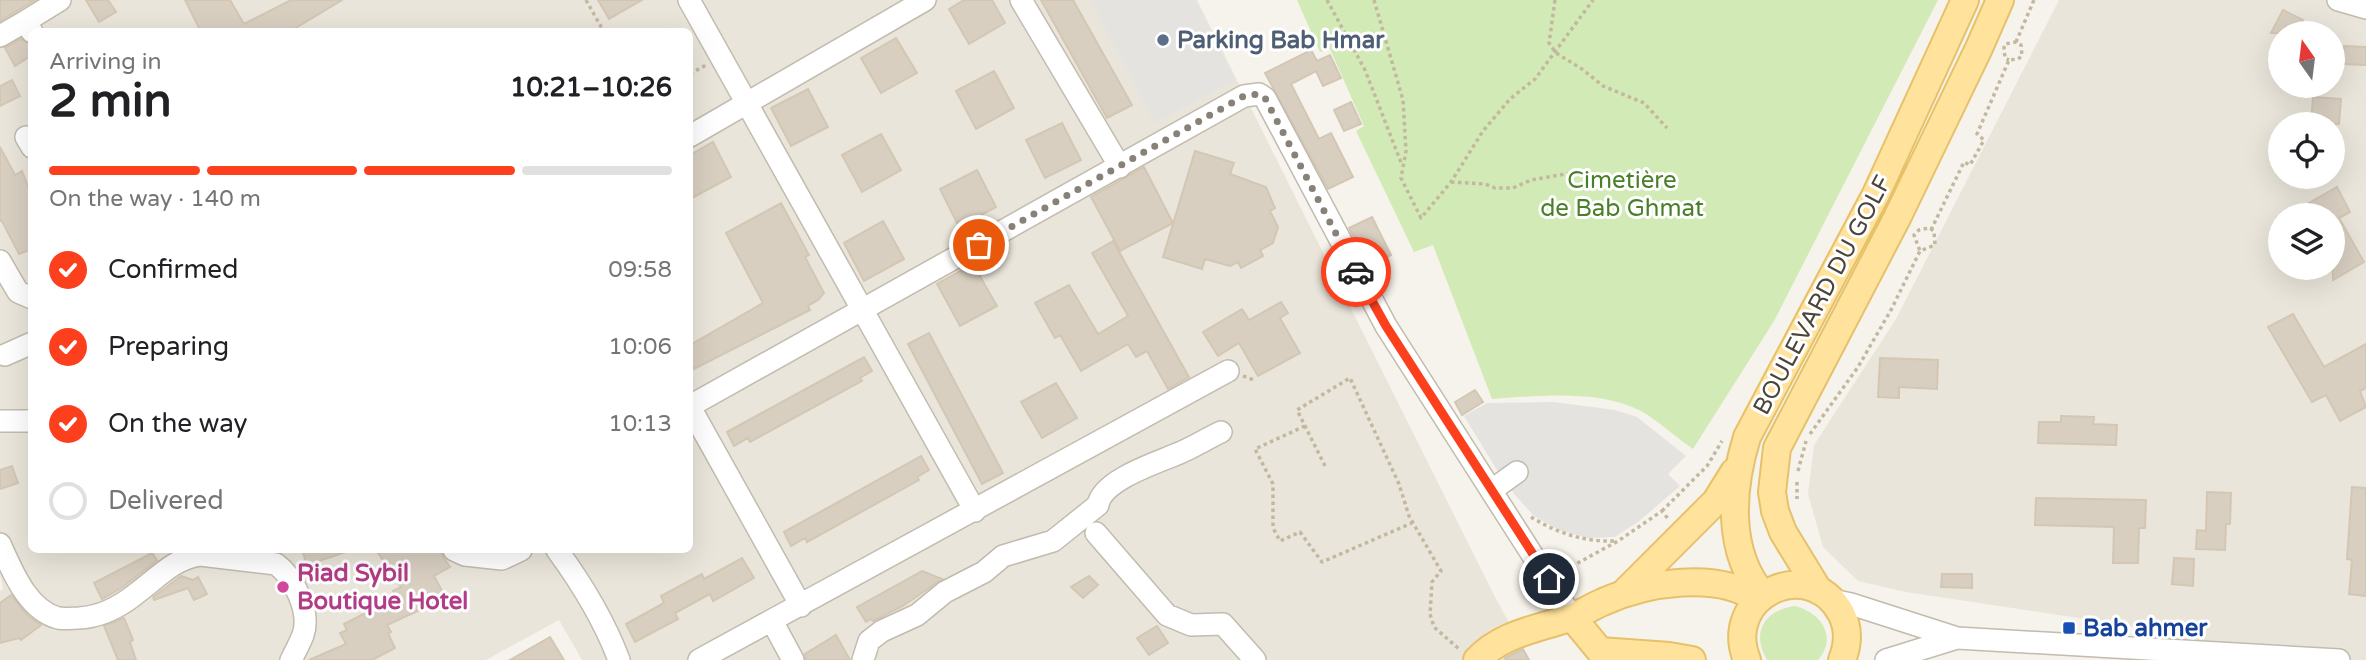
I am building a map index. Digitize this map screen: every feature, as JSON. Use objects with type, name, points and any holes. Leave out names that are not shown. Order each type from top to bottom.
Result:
[{"type":"main road","name":"BOULEVARD DU GOLF","points":[[1760,598],[1743,566],[1735,508],[1734,492],[1747,437],[1876,194],[1965,0]]},
{"type":"main road","name":"BOULEVARD DU GOLF","points":[[1842,660],[1847,644],[1847,632],[1842,615],[1825,596],[1783,531],[1775,511],[1772,492],[1777,448],[1897,218],[2000,0]]},
{"type":"main road","points":[[1623,594],[1716,501],[1739,464]]},
{"type":"main road","points":[[1469,656],[1515,635],[1572,617],[1623,594],[1649,587],[1703,583],[1731,586],[1760,598]]},
{"type":"main road","points":[[1747,660],[1742,644],[1743,628],[1746,615],[1760,598],[1787,585],[1807,586],[1825,596]]},
{"type":"main road","points":[[1572,617],[1600,651],[1692,660]]},
{"type":"street","points":[[0,36],[29,27],[60,0]]},
{"type":"street","points":[[689,0],[975,511]]},
{"type":"street","points":[[693,134],[747,103],[892,9],[925,0]]},
{"type":"street","points":[[1021,0],[1120,167]]},
{"type":"street","points":[[2338,0],[2366,8]]},
{"type":"street","points":[[693,404],[1244,96],[1259,94],[1265,98],[1386,326],[1572,617]]},
{"type":"street","points":[[0,261],[18,292],[28,296]]},
{"type":"street","points":[[5,355],[28,345]]},
{"type":"street","points":[[699,660],[1227,371]]},
{"type":"street","points":[[693,411],[800,606]]},
{"type":"street","points":[[0,421],[28,421]]},
{"type":"street","points":[[863,660],[869,641],[882,631],[917,615],[945,592],[985,572],[1003,556],[1053,541],[1098,505],[1099,499],[1108,489],[1136,471],[1150,463],[1180,454],[1221,432]]},
{"type":"street","points":[[1492,490],[1517,472]]},
{"type":"street","points":[[1096,533],[1167,615],[1191,625],[1223,624],[1255,660]]},
{"type":"street","points":[[0,544],[20,586],[47,613],[60,618],[85,618],[111,610],[188,556],[276,564],[290,579],[304,614],[305,632],[291,660]]},
{"type":"street","points":[[461,553],[502,559],[515,553]]},
{"type":"street","points":[[559,553],[582,584],[619,660]]},
{"type":"street","points":[[1825,596],[1957,638],[2118,654],[2339,660]]},
{"type":"street","points":[[772,621],[793,660]]},
{"type":"street","points":[[1886,660],[1957,638]]},
{"type":"street","points":[[1940,660],[1995,640]]},
{"type":"path","points":[[586,0],[602,28]]},
{"type":"path","points":[[1327,0],[1365,69],[1403,167]]},
{"type":"path","points":[[1374,0],[1403,100],[1406,151],[1401,177],[1421,218],[1451,182],[1483,131],[1510,99],[1535,79],[1593,0]]},
{"type":"path","points":[[1555,0],[1549,43],[1556,53],[1603,86],[1644,103],[1667,128]]},
{"type":"path","points":[[2016,42],[2035,0]]},
{"type":"path","points":[[2016,42],[2021,45],[2022,55],[2018,60],[2009,60],[2005,58],[2004,48],[2006,44],[2016,42]]},
{"type":"path","points":[[1931,230],[1964,162],[1970,165],[1984,140],[1977,134],[2009,60]]},
{"type":"path","points":[[1451,182],[1513,188],[1531,180],[1577,172]]},
{"type":"path","points":[[1920,251],[1914,235],[1919,230],[1931,230]]},
{"type":"path","points":[[1797,508],[1797,475],[1807,438],[1858,367],[1891,310],[1920,251],[1935,245],[1936,239],[1931,230]]},
{"type":"path","points":[[1325,466],[1297,410],[1350,378],[1399,484],[1412,523],[1441,571],[1432,582],[1430,614],[1434,627],[1469,656]]},
{"type":"path","points":[[1305,426],[1255,449],[1273,484],[1273,528],[1280,541],[1300,532],[1322,562],[1412,523]]},
{"type":"path","points":[[1563,571],[1618,541],[1662,511],[1669,520]]},
{"type":"path","points":[[1514,523],[1528,515],[1549,528],[1581,539],[1618,541]]},
{"type":"shaded area","points":[[0,0],[1197,0],[1529,660],[582,660],[559,620],[486,660],[0,660],[0,591],[3,589],[0,574]]},
{"type":"shaded area","name":"Parking Bab Hmar","points":[[1091,0],[1195,0],[1235,80],[1155,123]]},
{"type":"shaded area","points":[[2059,0],[2366,0],[2366,660],[2126,660],[2151,629],[1906,592],[1858,581],[1823,547],[1808,494],[1814,445],[1896,319]]},
{"type":"shaded area","points":[[1554,402],[1615,410],[1637,417],[1686,456],[1668,474],[1680,486],[1638,522],[1615,537],[1588,538],[1559,530],[1534,516],[1497,470],[1464,416],[1487,403]]},
{"type":"green space","name":"Cimetière de Bab Ghmat","points":[[1297,0],[1938,0],[1774,321],[1693,449],[1646,414],[1622,403],[1586,396],[1492,399],[1433,245],[1414,252],[1356,131],[1364,126],[1330,49],[1320,52]]},
{"type":"green space","points":[[1794,606],[1811,613],[1823,626],[1827,642],[1824,651],[1818,660],[1767,660],[1760,640],[1763,624],[1775,613]]},
{"type":"building","points":[[0,0],[35,0],[0,21]]},
{"type":"building","points":[[86,0],[108,0],[116,12],[99,22]]},
{"type":"building","points":[[185,0],[230,0],[244,24],[291,0],[342,0],[296,28],[199,28]]},
{"type":"building","points":[[598,0],[642,0],[609,19]]},
{"type":"building","points":[[964,0],[992,0],[1005,23],[969,44],[949,9]]},
{"type":"building","points":[[1041,0],[1073,0],[1132,105],[1107,118]]},
{"type":"building","points":[[2283,10],[2303,20],[2302,21],[2277,21]]},
{"type":"building","points":[[896,38],[917,73],[881,93],[861,58]]},
{"type":"building","points":[[21,39],[28,43],[28,58],[15,66],[5,48]]},
{"type":"building","points":[[2345,46],[2366,47],[2366,65],[2345,64]]},
{"type":"building","points":[[1311,50],[1317,61],[1330,55],[1341,78],[1323,86],[1316,71],[1291,84],[1319,139],[1331,133],[1353,177],[1328,189],[1265,73]]},
{"type":"building","points":[[994,71],[1014,108],[976,129],[956,91]]},
{"type":"building","points":[[12,80],[20,96],[0,106],[0,86]]},
{"type":"building","points":[[808,89],[828,127],[791,146],[771,108]]},
{"type":"building","points":[[2313,98],[2341,99],[2340,112],[2312,112]]},
{"type":"building","points":[[1351,102],[1361,124],[1344,131],[1334,110]]},
{"type":"building","points":[[1062,123],[1081,160],[1045,178],[1026,140]]},
{"type":"building","points":[[881,134],[901,170],[862,192],[842,155]]},
{"type":"building","points":[[713,142],[731,177],[693,197],[693,153]]},
{"type":"building","points":[[0,147],[15,175],[22,171],[28,187],[28,251],[19,254],[0,221]]},
{"type":"building","points":[[1195,151],[1234,163],[1230,174],[1266,187],[1275,208],[1270,211],[1278,227],[1273,243],[1260,250],[1263,256],[1241,268],[1238,262],[1230,266],[1205,259],[1202,269],[1163,257]]},
{"type":"building","points":[[1144,167],[1173,223],[1120,251],[1091,197]]},
{"type":"building","points":[[977,170],[996,207],[959,227],[940,189]]},
{"type":"building","points":[[2338,189],[2350,212],[2345,215],[2345,203],[2309,203]]},
{"type":"building","points":[[781,203],[809,255],[805,257],[824,293],[808,306],[810,310],[694,369],[693,343],[763,303],[726,233]]},
{"type":"building","points":[[1372,217],[1391,255],[1369,266],[1349,228]]},
{"type":"building","points":[[883,221],[904,259],[864,281],[844,243]]},
{"type":"building","points":[[2345,229],[2364,262],[2345,273]]},
{"type":"building","points":[[1113,241],[1189,377],[1168,389],[1147,351],[1136,357],[1128,344],[1081,371],[1060,335],[1055,338],[1035,303],[1069,285],[1098,334],[1128,316],[1092,253]]},
{"type":"building","points":[[973,264],[997,306],[960,326],[937,284]]},
{"type":"building","points":[[1281,302],[1288,313],[1280,318],[1300,353],[1258,376],[1239,343],[1218,356],[1203,332],[1242,309],[1249,320]]},
{"type":"building","points":[[2293,314],[2324,367],[2366,344],[2366,388],[2360,391],[2366,407],[2340,421],[2326,395],[2312,402],[2268,327]]},
{"type":"building","points":[[929,333],[1003,473],[982,484],[908,344]]},
{"type":"building","points":[[864,357],[872,371],[860,378],[862,381],[750,442],[748,438],[734,446],[727,432]]},
{"type":"building","points":[[1880,358],[1938,360],[1937,389],[1899,387],[1899,398],[1878,397]]},
{"type":"building","points":[[1056,383],[1077,418],[1042,438],[1021,402]]},
{"type":"building","points":[[1475,390],[1483,402],[1462,415],[1455,402]]},
{"type":"building","points":[[2061,416],[2094,417],[2093,424],[2117,425],[2116,445],[2038,443],[2039,422],[2061,422]]},
{"type":"building","points":[[921,456],[929,470],[917,477],[919,480],[807,542],[805,538],[791,546],[784,532]]},
{"type":"building","points":[[12,466],[18,483],[0,489],[0,470]]},
{"type":"building","points":[[2352,487],[2366,488],[2366,596],[2349,594],[2352,560],[2347,559]]},
{"type":"building","points":[[2207,492],[2231,493],[2230,524],[2226,524],[2225,550],[2196,549],[2197,530],[2206,531]]},
{"type":"building","points":[[2036,498],[2146,500],[2145,528],[2139,528],[2138,563],[2113,563],[2114,527],[2035,525]]},
{"type":"building","points":[[152,553],[157,560],[123,587],[102,599],[94,583]]},
{"type":"building","points":[[303,553],[343,553],[307,565]]},
{"type":"building","points":[[378,553],[442,553],[450,567],[434,576],[446,598],[387,625],[395,648],[372,660],[309,660],[346,644],[340,633],[347,630],[344,624],[397,597],[393,591],[401,587]]},
{"type":"building","points":[[742,558],[754,578],[713,601],[710,594],[675,613],[678,619],[635,642],[626,624],[664,603],[661,596],[702,574],[704,579]]},
{"type":"building","points":[[2174,558],[2194,559],[2193,586],[2172,584]]},
{"type":"building","points":[[922,571],[942,579],[903,606],[866,622],[857,607]]},
{"type":"building","points":[[1942,574],[1972,574],[1972,588],[1941,587]]},
{"type":"building","points":[[181,576],[193,580],[198,577],[207,594],[194,600],[188,588],[154,600],[153,597]]},
{"type":"building","points":[[1089,576],[1098,585],[1083,598],[1071,587]]},
{"type":"building","points":[[11,595],[28,616],[41,625],[21,640],[19,638],[0,643],[0,603]]},
{"type":"building","points":[[124,618],[133,640],[130,642],[136,660],[118,660],[104,626]]},
{"type":"building","points":[[1157,626],[1168,643],[1149,655],[1137,638]]},
{"type":"building","points":[[836,635],[850,660],[806,660],[805,654]]},
{"type":"building","points":[[550,637],[564,660],[510,660]]},
{"type":"building","points":[[1523,649],[1529,660],[1506,660],[1505,658]]},
{"type":"way so far","points":[[979,245],[1244,96],[1259,94],[1265,98],[1356,272]]},
{"type":"place","name":"Parking Bab Hmar","points":[[1163,40]]},
{"type":"place","name":"Riad Sybil Boutique Hotel","points":[[283,587]]},
{"type":"place","name":"Bab ahmer","points":[[2069,628]]},
{"type":"route","points":[[1356,272],[1386,326],[1549,579]]}]
